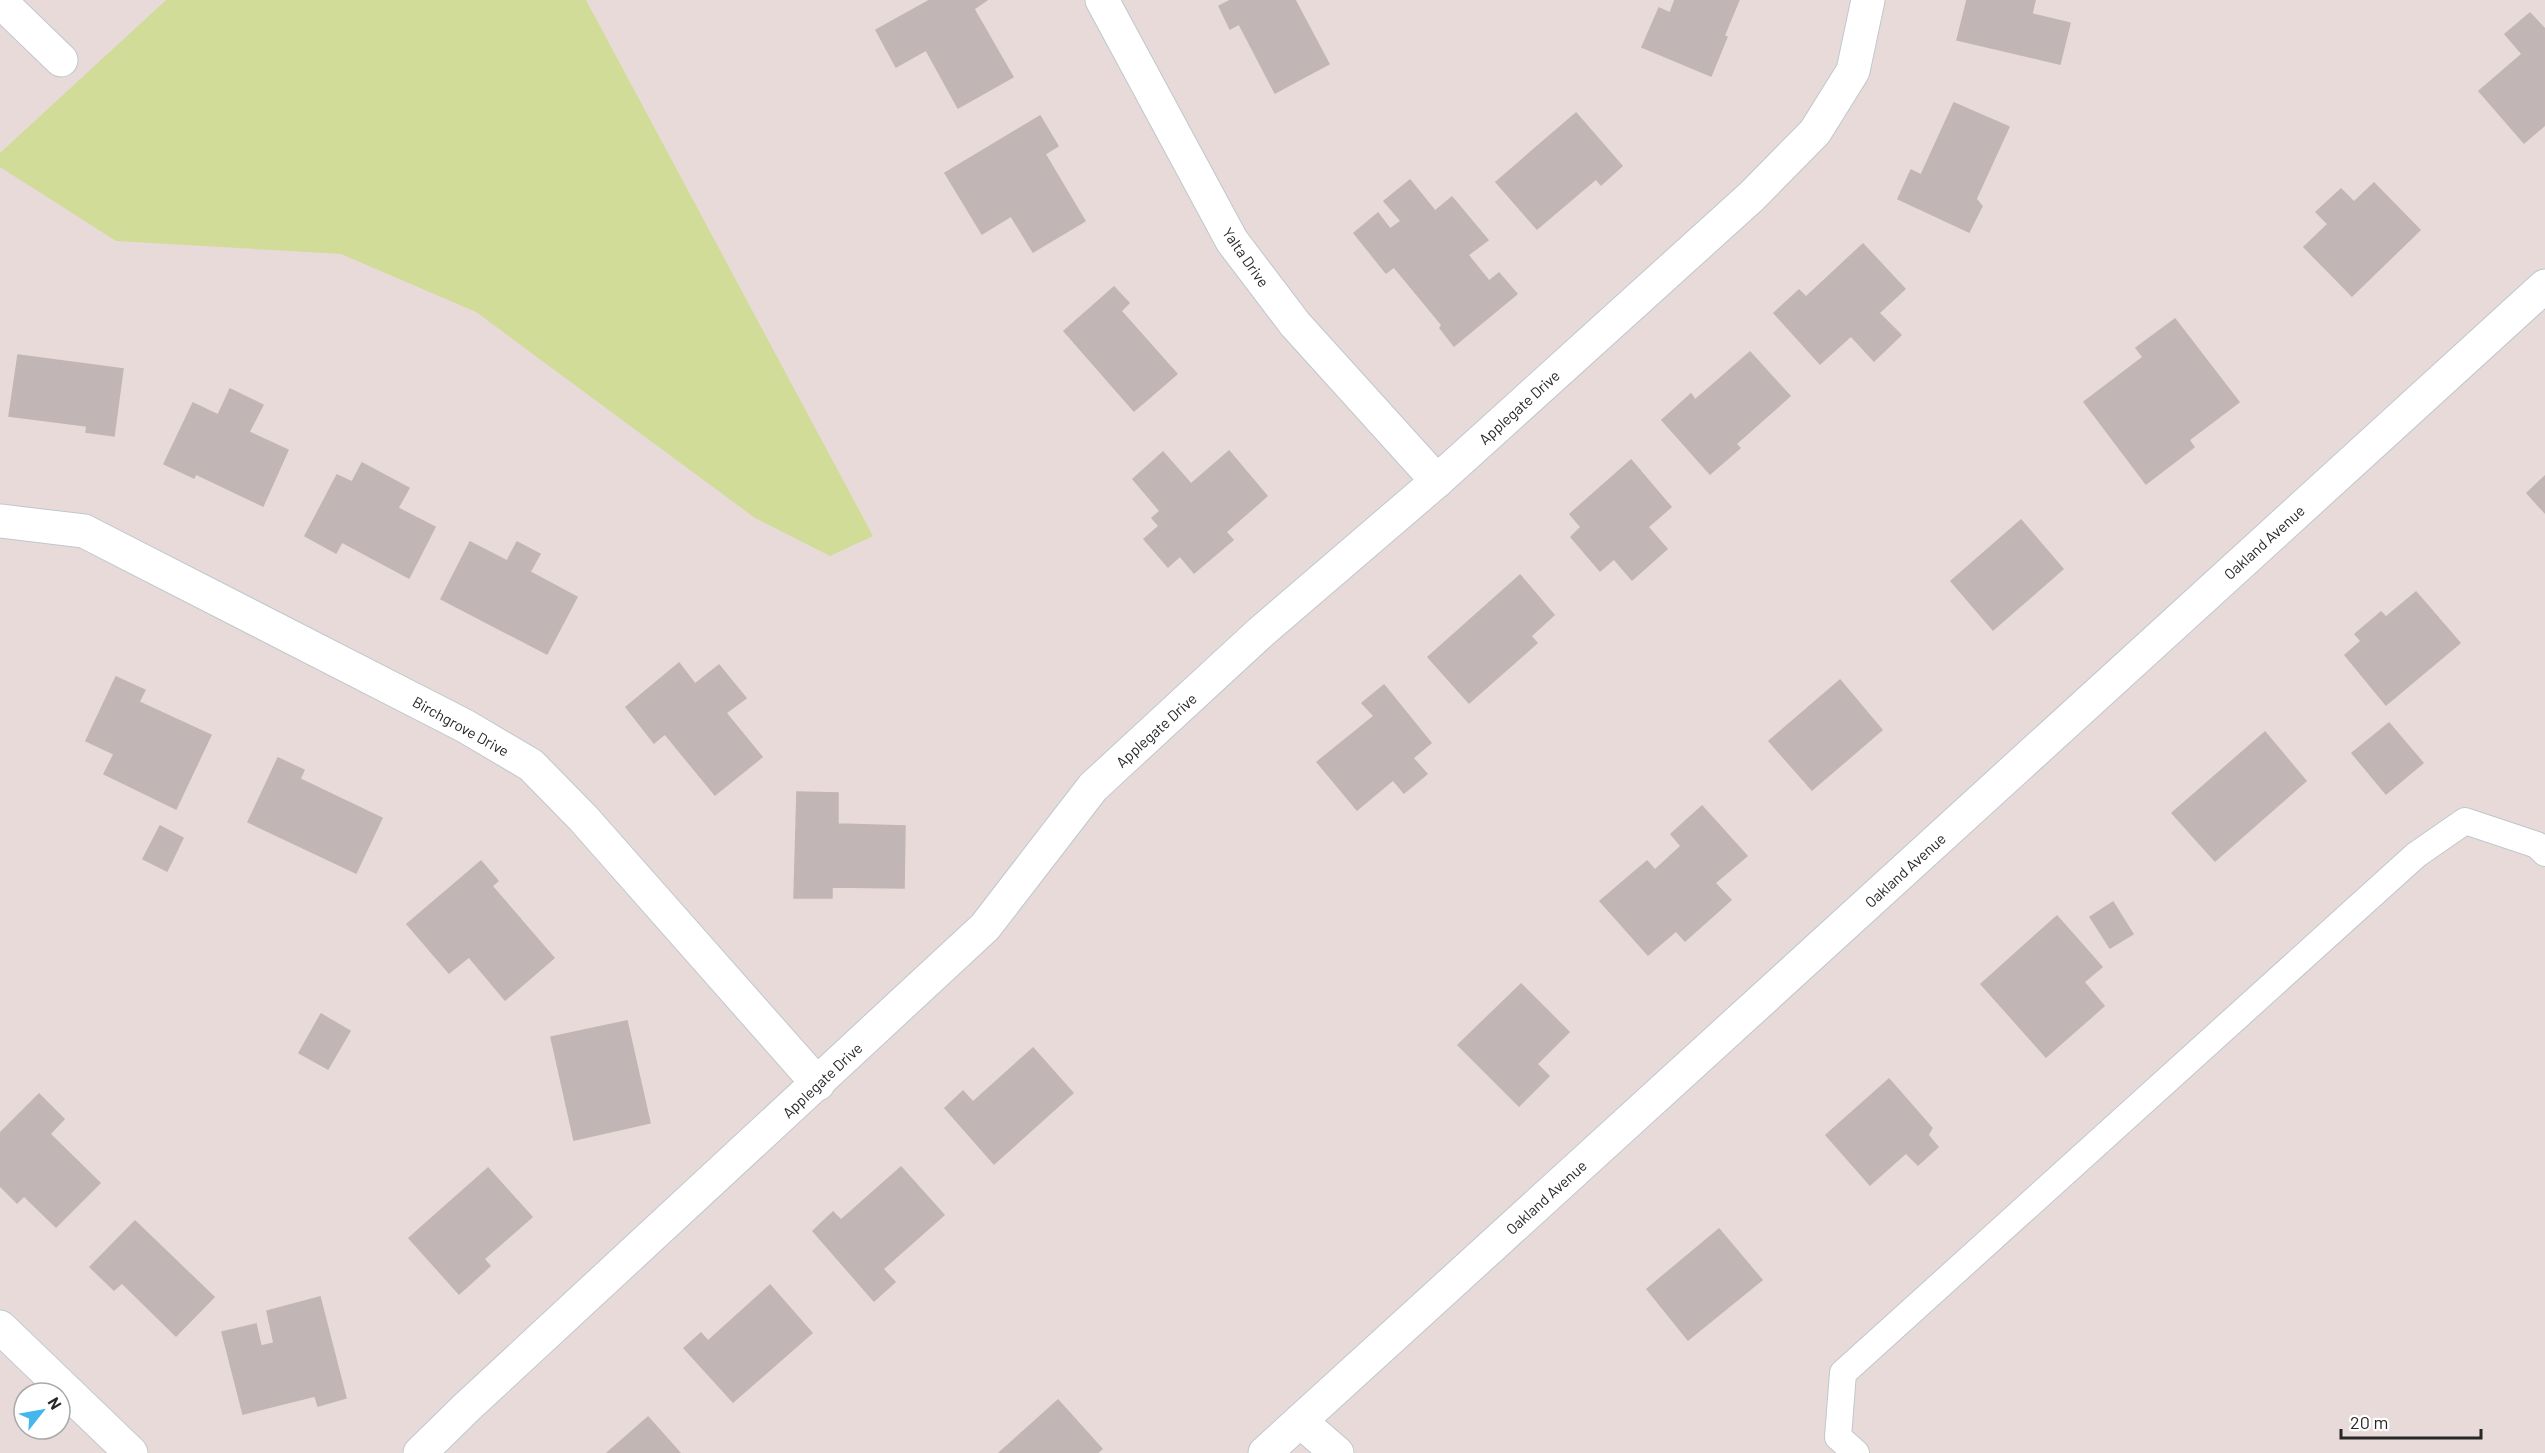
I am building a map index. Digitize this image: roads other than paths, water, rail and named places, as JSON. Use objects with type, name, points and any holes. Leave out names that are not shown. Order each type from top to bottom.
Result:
[{"type":"street","name":"Yalta Drive","points":[[1102,0],[1232,241],[1295,324],[1437,481]]},
{"type":"street","name":"Applegate Drive","points":[[420,1453],[985,927],[1093,787],[1261,632],[1437,481],[1752,196],[1815,132],[1853,71],[1868,0]]},
{"type":"street","points":[[0,1],[61,60]]},
{"type":"street","name":"Oakland Avenue","points":[[1265,1453],[2545,286]]},
{"type":"street","name":"Birchgrove Drive","points":[[0,521],[84,531],[465,726],[531,765],[583,818],[818,1084]]},
{"type":"street","points":[[0,1327],[130,1453]]},
{"type":"street","points":[[1300,1421],[1337,1453]]},
{"type":"lane","points":[[1856,1453],[1838,1437],[1843,1373],[2416,855],[2466,821],[2537,845],[2545,853]]}]
